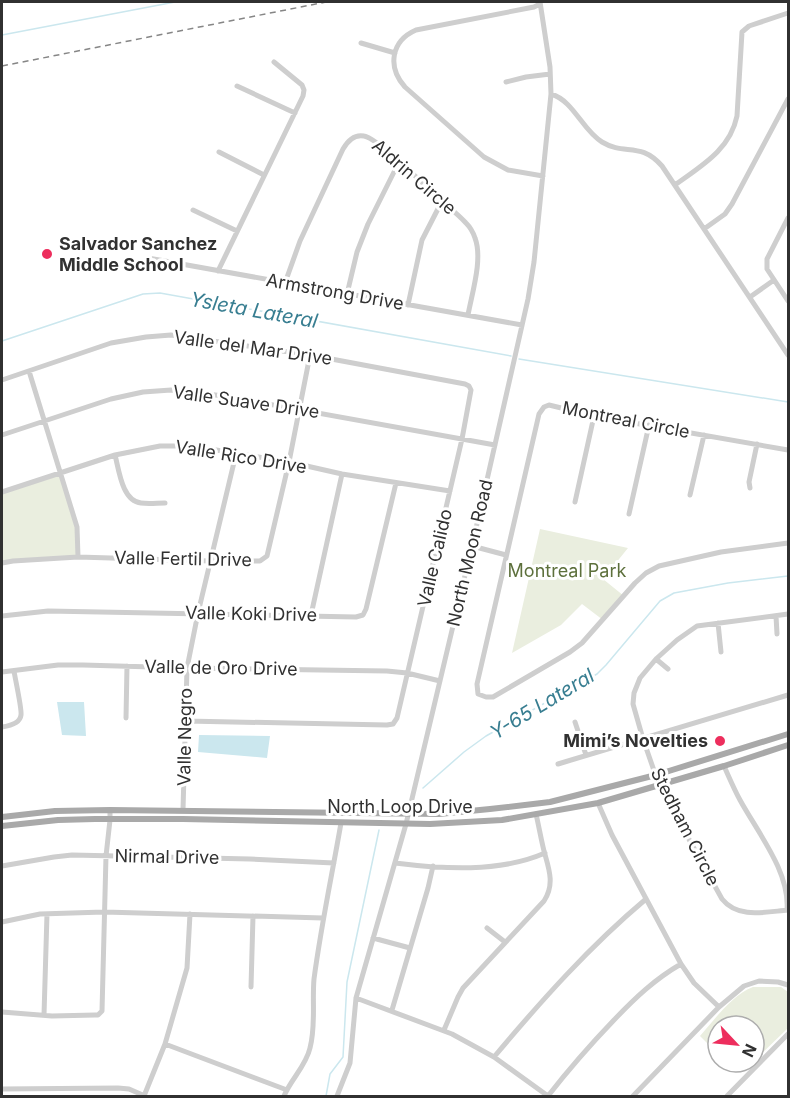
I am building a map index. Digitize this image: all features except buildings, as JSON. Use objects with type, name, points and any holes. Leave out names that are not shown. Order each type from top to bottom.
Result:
[{"type":"main road","name":"North Loop Drive","points":[[2,817],[55,811],[110,810],[439,814],[550,802],[656,775],[787,735]]},
{"type":"main road","name":"North Loop Drive","points":[[2,826],[58,820],[183,819],[406,824],[502,820],[598,803],[789,745]]},
{"type":"street","points":[[540,3],[534,7],[409,33],[402,39],[395,53],[394,66],[400,81],[477,152],[508,170],[543,176]]},
{"type":"street","name":"North Moon Road","points":[[337,1096],[350,1063],[356,998],[406,824],[472,546],[534,262],[551,94],[540,3]]},
{"type":"street","points":[[675,185],[712,158],[726,142],[735,126],[741,32],[749,26],[789,13]]},
{"type":"street","points":[[361,42],[395,53]]},
{"type":"street","points":[[218,271],[303,96],[303,88],[299,82],[274,62]]},
{"type":"street","points":[[506,82],[550,74]]},
{"type":"street","points":[[237,86],[295,113]]},
{"type":"street","points":[[551,94],[563,98],[600,141],[613,147],[643,151],[662,166],[789,355]]},
{"type":"street","points":[[704,230],[725,214],[732,204],[789,99]]},
{"type":"street","name":"Aldrin Circle","points":[[285,283],[300,241],[347,142],[358,136],[368,137],[467,224],[476,241],[478,260],[468,315]]},
{"type":"street","points":[[219,152],[264,175]]},
{"type":"street","points":[[347,294],[357,252],[399,162]]},
{"type":"street","points":[[408,304],[422,240],[442,201]]},
{"type":"street","points":[[193,210],[237,231]]},
{"type":"street","points":[[789,218],[767,259],[767,269],[789,302]]},
{"type":"street","name":"Armstrong Drive","points":[[148,258],[522,325]]},
{"type":"street","points":[[750,297],[774,280]]},
{"type":"street","name":"Valle del Mar Drive","points":[[2,380],[111,343],[171,335],[310,356],[465,384],[471,390]]},
{"type":"street","name":"Valle Fertil Drive","points":[[2,563],[78,557],[260,561],[267,556],[310,356]]},
{"type":"street","points":[[29,371],[77,527],[78,557]]},
{"type":"street","name":"Valle Suave Drive","points":[[2,435],[111,399],[143,392],[171,390],[224,396],[495,445]]},
{"type":"street","name":"Valle Calido","points":[[186,721],[393,724],[397,718],[462,439],[471,390]]},
{"type":"street","name":"Montreal Circle","points":[[789,450],[594,416],[549,405],[544,408],[539,414],[477,684],[478,694],[493,697],[570,652],[582,643],[635,583],[646,573],[659,566],[721,552],[789,543]]},
{"type":"street","points":[[575,502],[594,416]]},
{"type":"street","points":[[629,514],[649,425]]},
{"type":"street","points":[[690,495],[704,435]]},
{"type":"street","points":[[750,488],[749,482],[757,444]]},
{"type":"street","name":"Valle Rico Drive","points":[[2,492],[115,455],[160,446],[204,448],[289,462],[342,474],[450,491]]},
{"type":"street","name":"Valle Negro","points":[[183,810],[187,668],[236,454]]},
{"type":"street","points":[[115,455],[126,494],[132,501],[165,503]]},
{"type":"street","points":[[310,615],[342,474]]},
{"type":"street","name":"Valle Koki Drive","points":[[2,616],[48,611],[356,617],[363,615],[396,483]]},
{"type":"street","points":[[472,546],[507,555]]},
{"type":"street","name":"Stedham Circle","points":[[788,910],[746,913],[735,910],[726,903],[659,784],[643,740],[633,697],[640,678],[656,659],[670,645],[697,626],[789,614]]},
{"type":"street","points":[[776,616],[777,634]]},
{"type":"street","points":[[718,623],[722,652]]},
{"type":"street","points":[[656,659],[668,669]]},
{"type":"street","name":"Valle de Oro Drive","points":[[2,672],[58,665],[387,670],[440,681]]},
{"type":"street","points":[[126,718],[127,666]]},
{"type":"street","points":[[2,727],[11,726],[18,721],[21,714],[14,670]]},
{"type":"street","points":[[558,764],[789,695]]},
{"type":"street","points":[[575,722],[586,755]]},
{"type":"street","points":[[787,735],[789,745]]},
{"type":"street","points":[[724,766],[739,798],[782,874],[787,893],[788,910]]},
{"type":"street","points":[[598,803],[612,835],[681,964],[694,983],[719,1007]]},
{"type":"street","points":[[2,1012],[95,1016],[100,1013],[110,810]]},
{"type":"street","points":[[444,1030],[463,988],[544,901],[549,891],[551,880],[536,814]]},
{"type":"street","points":[[284,1096],[307,1059],[311,1044],[313,991],[323,918],[341,824]]},
{"type":"street","points":[[395,863],[477,867],[528,861],[545,854]]},
{"type":"street","name":"Nirmal Drive","points":[[2,866],[72,855],[334,863]]},
{"type":"street","points":[[392,1010],[433,866]]},
{"type":"street","points":[[494,1057],[543,1000],[610,930],[646,899]]},
{"type":"street","points":[[2,921],[47,914],[104,912],[323,918]]},
{"type":"street","points":[[44,1015],[47,914]]},
{"type":"street","points":[[2,1089],[118,1088],[129,1089],[144,1096],[165,1044],[187,968],[190,914]]},
{"type":"street","points":[[251,987],[253,916]]},
{"type":"street","points":[[487,928],[505,942]]},
{"type":"street","points":[[373,938],[410,948]]},
{"type":"street","points":[[356,998],[444,1030],[494,1057],[548,1096],[592,1043],[644,990],[666,972],[681,964]]},
{"type":"street","points":[[633,1096],[719,1007],[748,983],[759,981],[789,985]]},
{"type":"street","points":[[727,1096],[789,1034]]},
{"type":"street","points":[[165,1044],[286,1090]]},
{"type":"green space","points":[[61,473],[77,527],[78,557],[2,563],[2,492]]},
{"type":"green space","name":"Montreal Park","points":[[540,529],[628,548],[603,579],[624,596],[603,620],[582,604],[561,625],[512,653]]},
{"type":"green space","points":[[753,987],[781,987],[788,992],[788,1028],[766,1049],[766,1014],[719,1014],[745,991]]},
{"type":"green space","points":[[706,1029],[706,1042],[700,1036]]},
{"type":"water","points":[[57,702],[84,702],[86,736],[62,735]]},
{"type":"water","points":[[199,735],[270,736],[267,758],[198,752]]},
{"type":"waterway","points":[[2,35],[175,2]]},
{"type":"waterway","name":"Ysleta Lateral","points":[[2,341],[143,294],[160,293],[511,356]]},
{"type":"waterway","name":"Ysleta Lateral","points":[[519,359],[788,402]]},
{"type":"waterway","name":"Y-65 Lateral","points":[[423,788],[486,736],[597,674],[660,601],[674,593],[728,583],[788,576]]},
{"type":"waterway","name":"Y-65 Lateral","points":[[326,1096],[330,1074],[343,1057],[347,982],[379,830]]},
{"type":"railway","points":[[2,66],[326,2]]},
{"type":"place","name":"Salvador Sanchez Middle School","points":[[47,254]]},
{"type":"place","name":"Mimi’s Novelties","points":[[720,741]]}]
